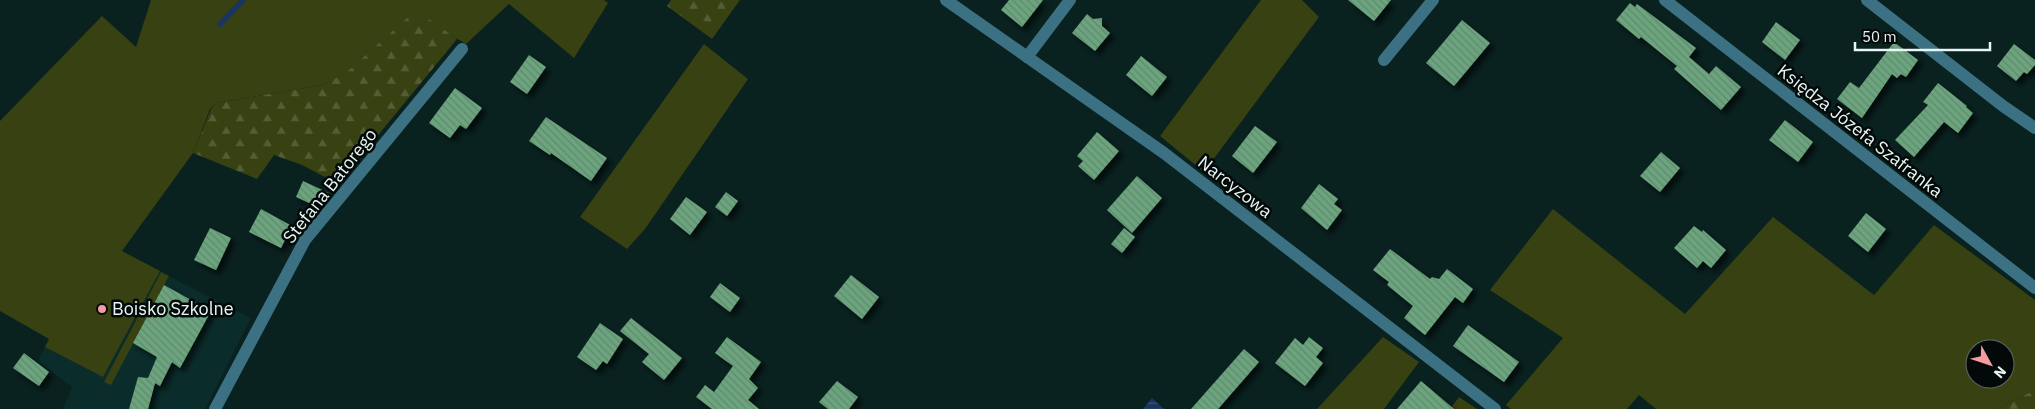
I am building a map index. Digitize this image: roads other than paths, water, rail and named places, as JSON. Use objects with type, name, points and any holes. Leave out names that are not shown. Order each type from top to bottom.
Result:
[{"type":"street","name":"Narcyzowa","points":[[946,0],[1164,153],[1496,409]]},
{"type":"street","points":[[1027,57],[1070,0]]},
{"type":"street","points":[[1384,60],[1433,0]]},
{"type":"street","name":"Księdza Józefa Szafranka","points":[[1664,0],[2035,288]]},
{"type":"street","points":[[1866,0],[2003,106],[2035,128]]},
{"type":"street","name":"Stefana Batorego","points":[[215,409],[304,240],[462,49]]},
{"type":"water","points":[[1152,398],[1164,409],[1143,409]]},
{"type":"waterway","points":[[220,24],[243,0]]},
{"type":"place","name":"Boisko Szkolne","points":[[102,309]]}]
